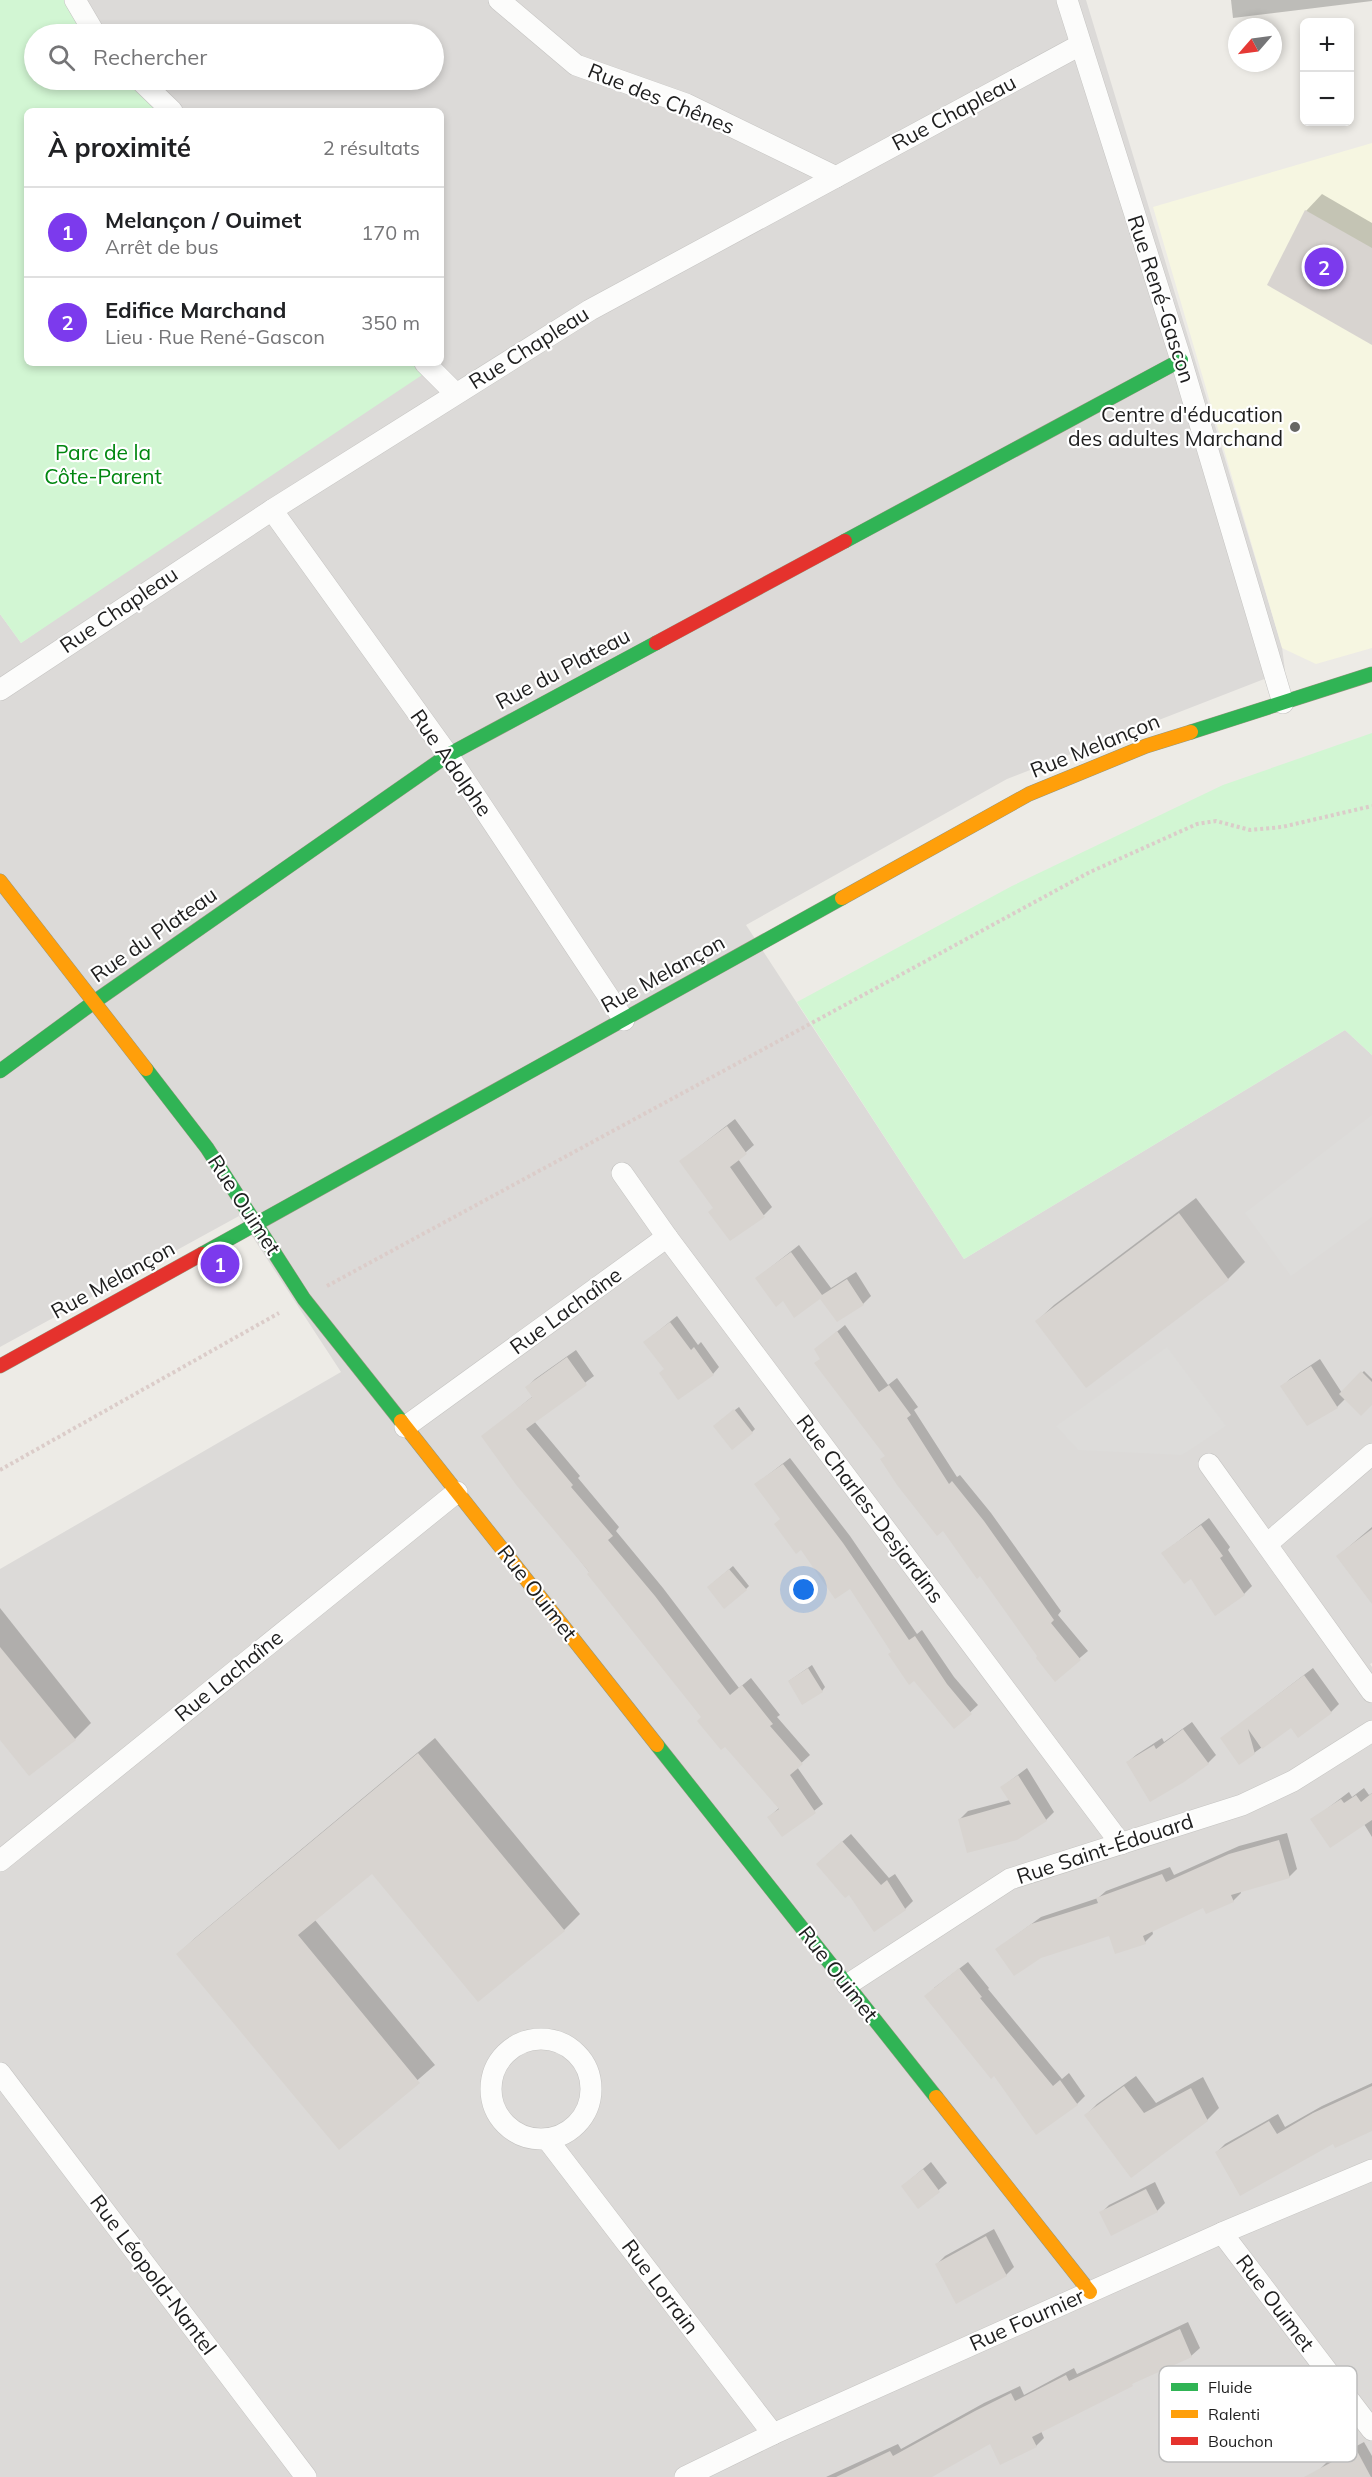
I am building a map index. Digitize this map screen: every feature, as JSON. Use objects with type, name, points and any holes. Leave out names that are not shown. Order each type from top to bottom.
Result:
[{"type":"street","points":[[75,0],[89,24]]},
{"type":"street","name":"Rue des Chênes","points":[[499,0],[576,65],[686,104],[836,177]]},
{"type":"street","name":"Rue René-Gascon","points":[[1067,0],[1181,360],[1283,703]]},
{"type":"street","name":"Rue Chapleau","points":[[0,690],[272,510],[590,310],[1080,45]]},
{"type":"street","points":[[150,90],[169,108]]},
{"type":"street","name":"Rue du Plateau","points":[[0,1071],[94,1002],[448,756],[1181,360]]},
{"type":"street","points":[[428,366],[455,393]]},
{"type":"street","name":"Rue Adolphe","points":[[272,510],[448,756],[624,1020]]},
{"type":"street","name":"Rue Melançon","points":[[0,1366],[1029,794],[1146,746],[1372,674]]},
{"type":"street","name":"Rue Ouimet","points":[[0,882],[207,1148],[304,1299],[1090,2292]]},
{"type":"street","name":"Rue Charles-Desjardins","points":[[622,1173],[667,1238],[1121,1844]]},
{"type":"street","name":"Rue Lachaîne","points":[[405,1427],[667,1238]]},
{"type":"street","points":[[1266,1544],[1372,1454]]},
{"type":"street","points":[[1209,1464],[1372,1692]]},
{"type":"street","name":"Rue Lachaîne","points":[[0,1860],[457,1492]]},
{"type":"street","name":"Rue Saint-Édouard","points":[[847,1985],[1010,1879],[1242,1805],[1293,1781],[1372,1731]]},
{"type":"street","points":[[542,2039],[557,2042],[572,2050],[583,2062],[590,2078],[591,2095],[586,2111],[577,2125],[563,2134],[547,2139],[530,2138],[508,2127],[494,2107],[491,2091],[493,2075],[511,2049],[526,2042],[542,2039]]},
{"type":"street","name":"Rue Léopold-Nantel","points":[[0,2073],[306,2477]]},
{"type":"street","name":"Rue Lorrain","points":[[547,2139],[772,2434]]},
{"type":"street","name":"Rue Fournier","points":[[685,2477],[772,2434],[1222,2233],[1372,2170]]},
{"type":"street","name":"Rue Ouimet","points":[[1222,2233],[1323,2366]]},
{"type":"street","name":"Rue Ouimet","points":[[1357,2410],[1372,2430]]},
{"type":"path","points":[[0,1470],[304,1299],[1090,872],[1197,824],[1216,821],[1250,830],[1282,827],[1372,806]]},
{"type":"shaded area","points":[[84,0],[1086,0],[1282,647],[1285,671],[1007,779],[746,925],[964,1259],[1345,1030],[1372,1055],[1372,1663],[1370,1664],[1372,1667],[1372,2477],[0,2477],[0,1569],[341,1372],[239,1216],[0,1347],[0,614],[21,643],[422,366],[444,366],[444,108],[168,108],[149,90],[444,90],[444,24],[98,24]]},
{"type":"shaded area","name":"Centre d'éducation des adultes Marchand","points":[[1372,143],[1372,648],[1316,664],[1282,648],[1153,207]]},
{"type":"shaded area","points":[[1372,1115],[1372,1217],[1291,1276],[1245,1213]]},
{"type":"shaded area","points":[[1167,1347],[1226,1426],[1182,1455],[1078,1450],[1056,1426]]},
{"type":"green space","name":"Parc de la Côte-Parent","points":[[0,0],[84,0],[98,24],[24,24],[24,90],[149,90],[168,108],[24,108],[24,366],[428,366],[431,369],[21,643],[0,614]]},
{"type":"green space","points":[[1372,733],[1372,1055],[1345,1030],[964,1259],[797,1002],[1012,886],[1223,785]]},
{"type":"building","points":[[1305,210],[1372,248],[1372,345],[1267,285]]},
{"type":"building","points":[[727,1126],[747,1154],[730,1167],[765,1217],[730,1241],[708,1212],[713,1208],[679,1161]]},
{"type":"building","points":[[1179,1213],[1229,1280],[1086,1388],[1035,1321]]},
{"type":"building","points":[[791,1252],[822,1295],[847,1279],[864,1305],[837,1322],[820,1299],[794,1318],[783,1301],[776,1307],[755,1278]]},
{"type":"building","points":[[670,1322],[691,1350],[694,1347],[714,1375],[678,1400],[659,1373],[664,1369],[643,1342]]},
{"type":"building","points":[[837,1331],[879,1392],[889,1385],[911,1415],[907,1418],[949,1484],[952,1481],[984,1521],[1054,1620],[1051,1623],[1081,1660],[1055,1682],[980,1576],[977,1579],[943,1531],[937,1536],[897,1485],[880,1459],[885,1456],[814,1363],[820,1359],[814,1349]]},
{"type":"building","points":[[567,1357],[587,1385],[526,1429],[613,1536],[608,1540],[655,1596],[730,1695],[742,1685],[773,1724],[770,1726],[803,1764],[790,1775],[816,1813],[782,1837],[767,1817],[779,1809],[725,1747],[721,1750],[697,1721],[701,1717],[587,1574],[589,1572],[517,1486],[481,1436],[532,1397],[525,1387]]},
{"type":"building","points":[[1311,1366],[1338,1408],[1307,1426],[1280,1386]]},
{"type":"building","points":[[1361,1371],[1372,1382],[1372,1405],[1361,1416],[1339,1394]]},
{"type":"building","points":[[734,1409],[753,1433],[732,1450],[713,1426]]},
{"type":"building","points":[[783,1464],[843,1543],[909,1640],[915,1636],[947,1684],[972,1714],[954,1729],[914,1681],[909,1685],[888,1654],[891,1652],[850,1589],[835,1599],[801,1550],[796,1554],[774,1524],[780,1519],[754,1484]]},
{"type":"building","points":[[1201,1525],[1223,1556],[1220,1558],[1245,1595],[1215,1616],[1191,1579],[1184,1584],[1161,1553]]},
{"type":"building","points":[[1372,1529],[1372,1604],[1336,1556]]},
{"type":"building","points":[[729,1569],[747,1590],[724,1609],[707,1587]]},
{"type":"building","points":[[0,1647],[76,1740],[29,1776],[0,1740]]},
{"type":"building","points":[[808,1668],[823,1692],[802,1705],[788,1681]]},
{"type":"building","points":[[1304,1675],[1332,1713],[1298,1738],[1291,1728],[1262,1749],[1248,1729],[1255,1754],[1239,1765],[1220,1738]]},
{"type":"building","points":[[1183,1729],[1209,1764],[1150,1802],[1126,1762],[1154,1745],[1156,1749]]},
{"type":"building","points":[[418,1753],[565,1931],[478,2002],[372,1874],[298,1935],[420,2083],[339,2150],[176,1954]]},
{"type":"building","points":[[1018,1775],[1047,1821],[1017,1840],[967,1853],[958,1819],[1011,1804],[1000,1787]]},
{"type":"building","points":[[1372,1793],[1372,1820],[1330,1848],[1310,1819],[1341,1799],[1344,1803],[1356,1795],[1361,1802]]},
{"type":"building","points":[[1279,1840],[1290,1878],[1231,1895],[1234,1902],[1206,1914],[1203,1908],[1143,1936],[1146,1944],[1115,1954],[1109,1936],[1041,1958],[1014,1976],[995,1949],[1031,1924],[1098,1903],[1096,1898],[1162,1874],[1166,1882],[1229,1854]]},
{"type":"building","points":[[842,1841],[881,1885],[887,1880],[906,1910],[874,1932],[849,1895],[845,1898],[816,1864]]},
{"type":"building","points":[[959,1968],[982,1997],[980,1998],[1053,2086],[1060,2080],[1078,2105],[1036,2135],[994,2076],[991,2079],[924,1996]]},
{"type":"building","points":[[1124,2086],[1144,2113],[1191,2088],[1208,2121],[1131,2178],[1084,2115]]},
{"type":"building","points":[[1372,2086],[1372,2131],[1335,2148],[1333,2144],[1240,2196],[1215,2152],[1269,2121],[1277,2134],[1313,2113]]},
{"type":"building","points":[[923,2169],[940,2192],[918,2209],[901,2186]]},
{"type":"building","points":[[1146,2189],[1158,2212],[1111,2236],[1099,2212]]},
{"type":"building","points":[[986,2236],[1007,2276],[956,2304],[935,2264]]},
{"type":"building","points":[[1180,2329],[1192,2357],[1172,2366],[1159,2366],[1159,2372],[1032,2437],[1037,2447],[1000,2465],[990,2444],[932,2477],[836,2477],[890,2451],[893,2456],[1011,2393],[1015,2401],[1066,2375],[1069,2381]]},
{"type":"building","points":[[1357,2451],[1371,2477],[1304,2477],[1332,2462],[1357,2462]]},
{"type":"traffic: fast","points":[[845,541],[1181,360]]},
{"type":"traffic: fast","points":[[0,1071],[94,1002],[448,755],[656,643]]},
{"type":"traffic: fast","points":[[1191,732],[1372,674]]},
{"type":"traffic: fast","points":[[202,1254],[842,898]]},
{"type":"traffic: fast","points":[[146,1069],[207,1148],[304,1299],[401,1421]]},
{"type":"traffic: fast","points":[[657,1745],[936,2097]]},
{"type":"traffic: slow","points":[[842,898],[1029,794],[1146,746],[1191,732]]},
{"type":"traffic: slow","points":[[0,881],[146,1069]]},
{"type":"traffic: slow","points":[[401,1421],[657,1745]]},
{"type":"traffic: slow","points":[[936,2097],[1090,2292]]},
{"type":"traffic: jam","points":[[656,643],[845,541]]},
{"type":"traffic: jam","points":[[0,1366],[202,1254]]},
{"type":"place","name":"Edifice Marchand","points":[[1324,267]]},
{"type":"place","name":"Centre d'éducation des adultes Marchand","points":[[1295,427]]},
{"type":"place","name":"Melançon / Ouimet","points":[[220,1264]]}]
